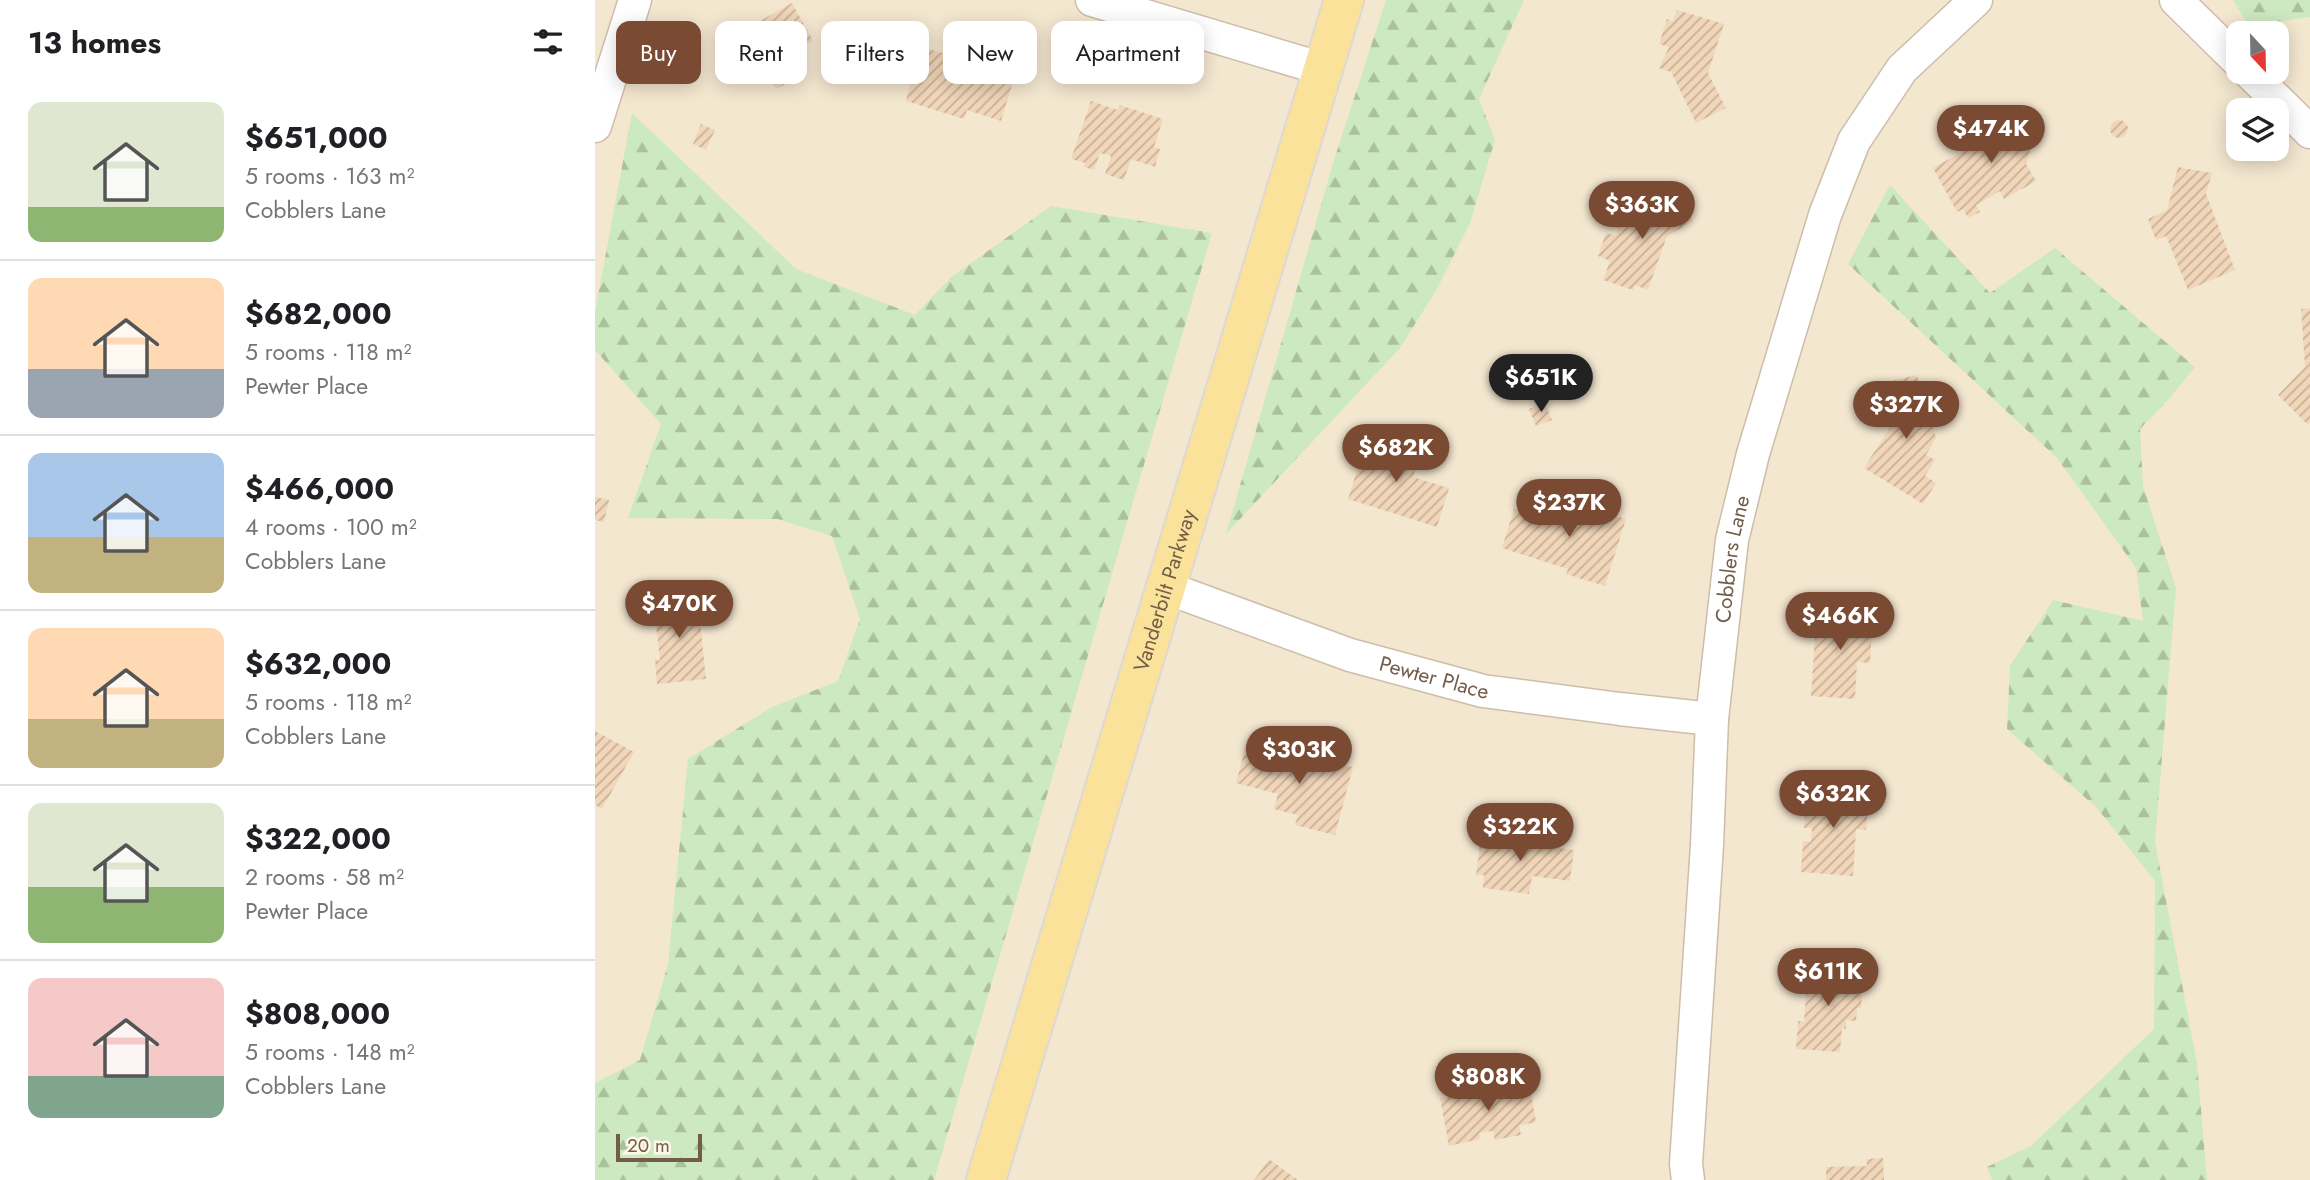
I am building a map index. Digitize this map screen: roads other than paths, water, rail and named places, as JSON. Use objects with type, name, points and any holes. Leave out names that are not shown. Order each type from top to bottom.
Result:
[{"type":"main road","name":"Vanderbilt Parkway","points":[[986,1180],[1344,0]]},
{"type":"street","points":[[595,126],[635,0]]},
{"type":"street","points":[[1092,0],[1323,69]]},
{"type":"street","name":"Cobblers Lane","points":[[1688,1180],[1686,1164],[1707,845],[1712,719],[1732,540],[1753,454],[1825,215],[1854,141],[1902,69],[1976,0]]},
{"type":"street","points":[[2176,0],[2226,49]]},
{"type":"street","points":[[2261,84],[2310,132]]},
{"type":"street","name":"Pewter Place","points":[[1167,588],[1350,655],[1483,691],[1712,719]]}]
